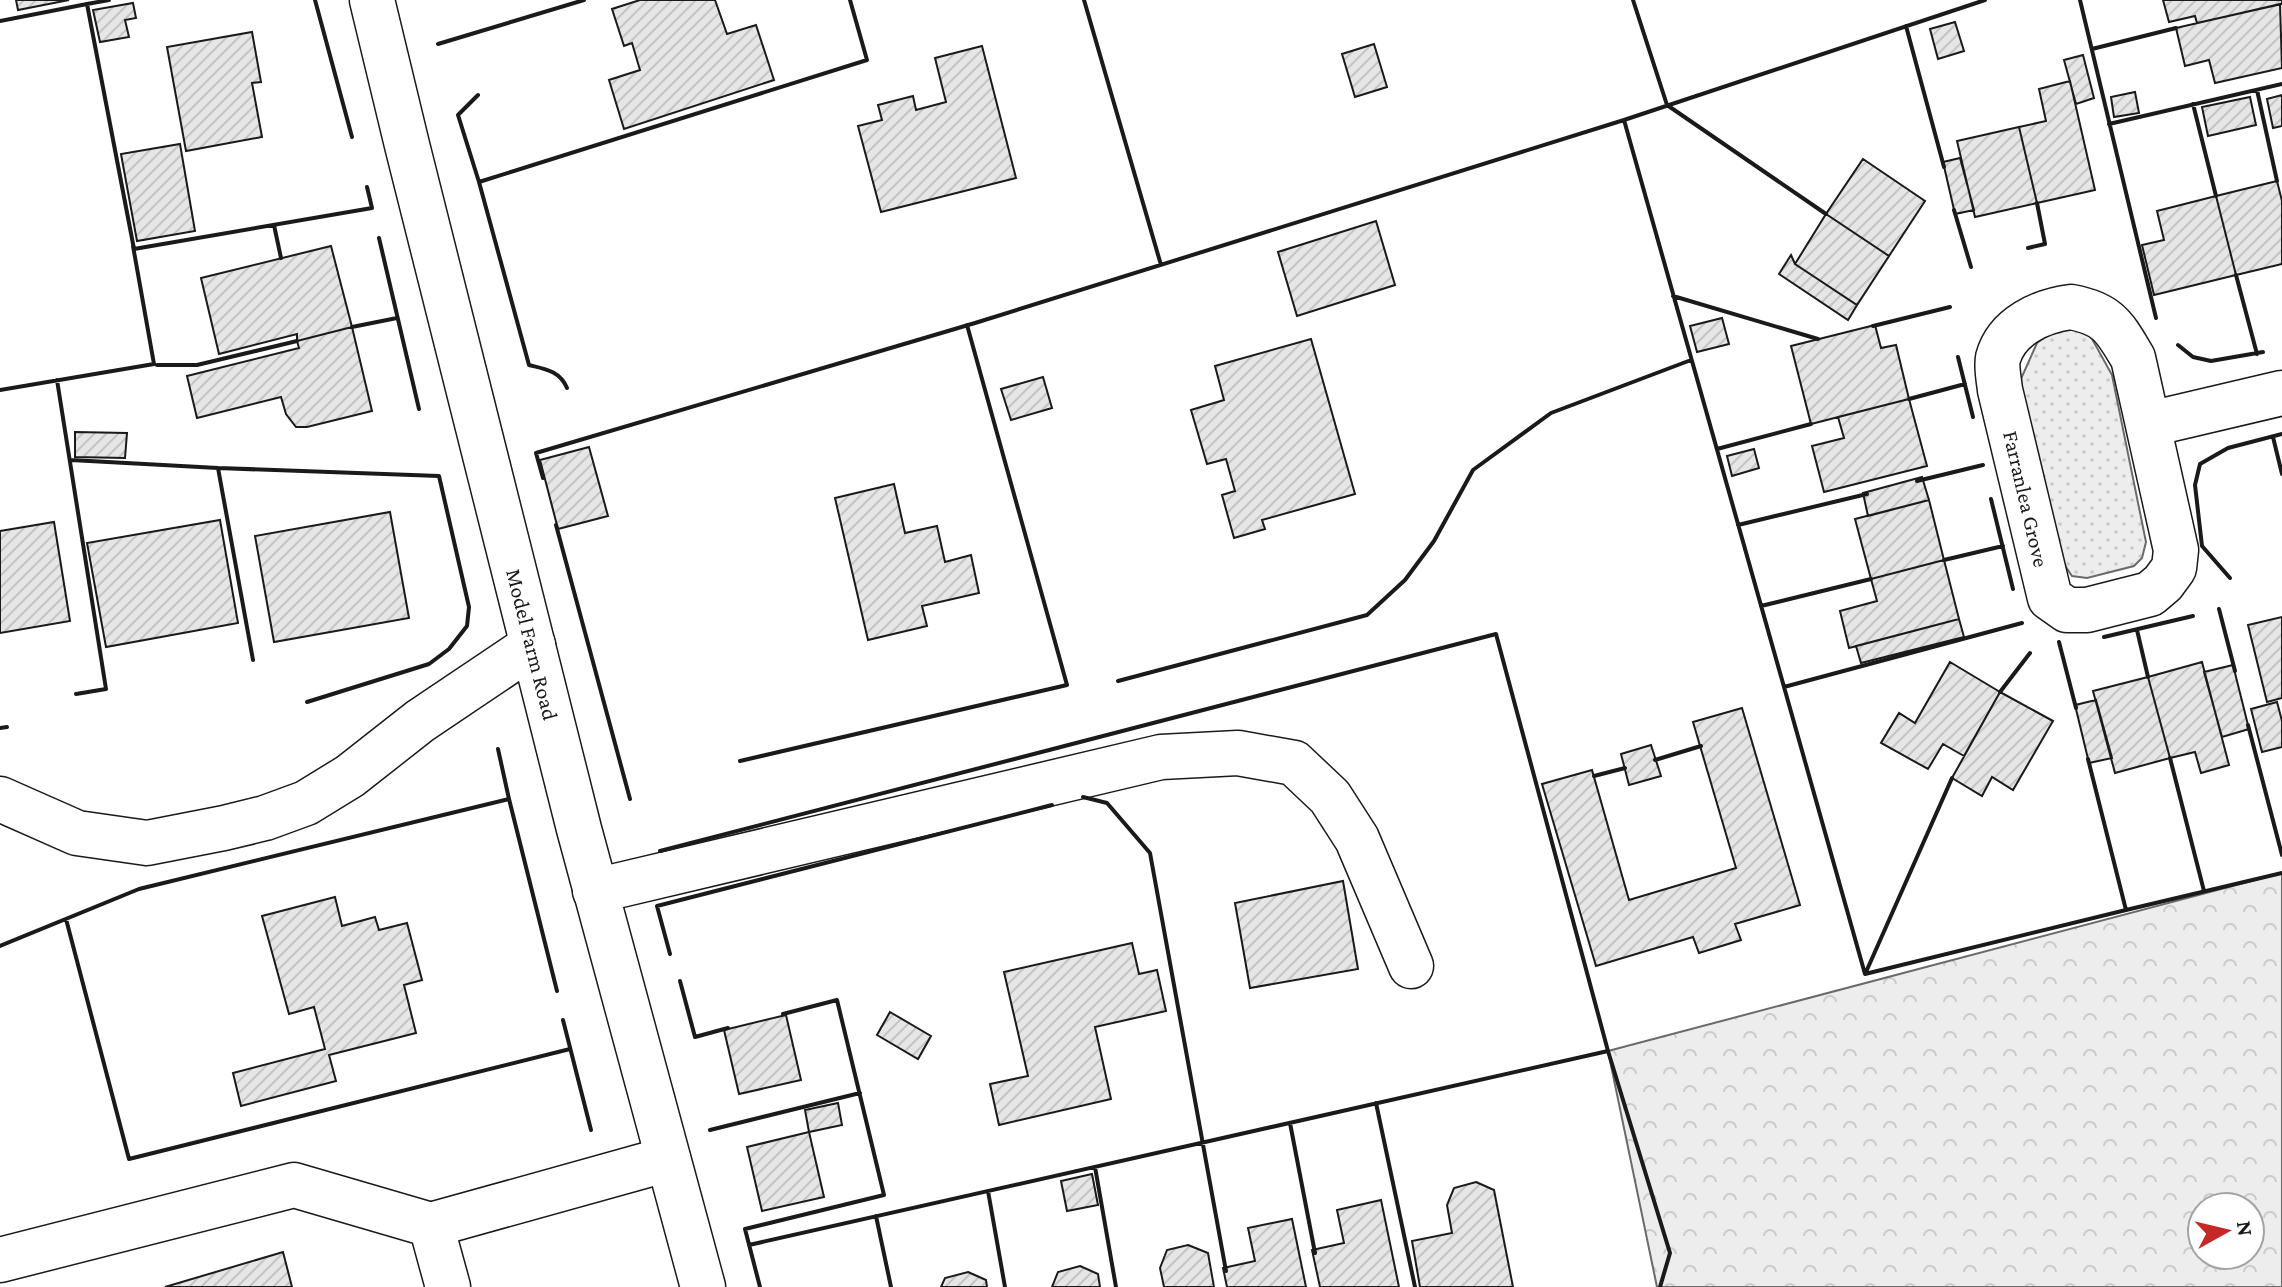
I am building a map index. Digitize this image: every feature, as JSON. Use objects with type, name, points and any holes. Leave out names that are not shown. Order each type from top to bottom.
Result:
[{"type":"street","name":"Model Farm Road","points":[[372,0],[595,891],[703,1287]]},
{"type":"street","name":"Farranlea Grove","points":[[2071,307],[2091,311],[2118,332],[2133,358],[2150,424],[2176,550],[2174,568],[2150,594],[2087,610],[2067,610],[2050,598],[2000,390],[1998,360],[2006,342],[2016,329],[2050,310],[2071,307]]},
{"type":"street","points":[[2150,424],[2282,393]]},
{"type":"street","points":[[0,799],[77,833],[147,843],[265,818],[306,803],[350,776],[420,721],[533,645]]},
{"type":"street","points":[[595,891],[1161,757],[1238,753],[1294,763],[1330,797],[1357,839],[1411,966]]},
{"type":"street","points":[[0,1260],[294,1185],[431,1225],[668,1159]]},
{"type":"street","points":[[431,1225],[448,1287]]},
{"type":"green space","points":[[2075,327],[2091,337],[2112,375],[2146,542],[2142,558],[2134,566],[2087,578],[2072,576],[2064,564],[2020,381],[2037,343],[2054,330]]},
{"type":"green space","points":[[2282,873],[2282,1287],[1657,1287],[1608,1051]]},
{"type":"building","points":[[16,0],[69,0],[18,10]]},
{"type":"building","points":[[640,0],[715,0],[727,34],[756,25],[774,80],[624,129],[609,80],[640,70],[632,43],[624,46],[612,9]]},
{"type":"building","points":[[2163,0],[2282,0],[2282,4],[2197,23],[2195,16],[2169,22]]},
{"type":"building","points":[[133,3],[136,18],[125,20],[129,37],[100,42],[93,10]]},
{"type":"building","points":[[2280,4],[2282,68],[2215,83],[2209,60],[2185,66],[2176,28]]},
{"type":"building","points":[[1955,22],[1964,51],[1938,59],[1930,29]]},
{"type":"building","points":[[252,32],[261,82],[252,83],[262,137],[186,151],[167,47]]},
{"type":"building","points":[[1374,44],[1387,87],[1355,97],[1342,54]]},
{"type":"building","points":[[982,46],[1016,178],[881,212],[858,126],[882,120],[878,105],[913,96],[916,110],[946,102],[935,58]]},
{"type":"building","points":[[2083,55],[2094,98],[2076,104],[2064,60]]},
{"type":"building","points":[[2070,81],[2095,190],[2037,203],[2019,127],[2046,121],[2039,89]]},
{"type":"building","points":[[2135,92],[2139,113],[2114,117],[2111,97]]},
{"type":"building","points":[[2282,95],[2282,126],[2273,128],[2267,99]]},
{"type":"building","points":[[2250,97],[2256,125],[2208,136],[2202,107]]},
{"type":"building","points":[[2019,127],[2037,203],[1975,217],[1957,141]]},
{"type":"building","points":[[180,144],[195,231],[137,241],[121,154]]},
{"type":"building","points":[[1960,158],[1974,210],[1955,214],[1943,162]]},
{"type":"building","points":[[1863,159],[1925,201],[1889,256],[1826,214]]},
{"type":"building","points":[[2277,181],[2282,201],[2282,264],[2236,275],[2216,196]]},
{"type":"building","points":[[2216,196],[2236,275],[2154,295],[2142,245],[2164,240],[2157,211]]},
{"type":"building","points":[[1826,214],[1889,256],[1857,305],[1795,264]]},
{"type":"building","points":[[1376,221],[1395,285],[1297,316],[1278,252]]},
{"type":"building","points":[[331,246],[352,327],[297,341],[297,334],[219,354],[201,278]]},
{"type":"building","points":[[1791,255],[1795,264],[1857,305],[1848,320],[1779,274]]},
{"type":"building","points":[[1722,318],[1729,344],[1697,352],[1690,326]]},
{"type":"building","points":[[1875,325],[1881,348],[1896,345],[1909,399],[1811,424],[1791,346]]},
{"type":"building","points":[[352,327],[372,411],[296,427],[286,414],[281,397],[197,418],[187,376],[299,348],[297,341]]},
{"type":"building","points":[[1311,339],[1355,494],[1262,520],[1265,529],[1234,538],[1222,495],[1235,491],[1226,459],[1207,464],[1191,410],[1224,400],[1215,366]]},
{"type":"building","points":[[1043,377],[1052,408],[1011,420],[1001,389]]},
{"type":"building","points":[[1909,399],[1927,466],[1824,492],[1812,446],[1844,438],[1838,417]]},
{"type":"building","points":[[75,432],[127,433],[125,458],[75,457]]},
{"type":"building","points":[[589,447],[608,516],[558,529],[540,460]]},
{"type":"building","points":[[1754,449],[1759,468],[1732,476],[1727,456]]},
{"type":"building","points":[[1922,477],[1929,500],[1868,516],[1863,493]]},
{"type":"building","points":[[894,484],[905,533],[937,526],[945,562],[971,555],[979,593],[922,606],[927,626],[868,640],[835,498]]},
{"type":"building","points":[[1929,500],[1944,560],[1871,579],[1855,519]]},
{"type":"building","points":[[390,512],[409,618],[274,642],[255,536]]},
{"type":"building","points":[[220,520],[238,623],[106,647],[87,543]]},
{"type":"building","points":[[54,522],[70,621],[0,633],[0,531]]},
{"type":"building","points":[[1944,560],[1959,619],[1849,648],[1840,611],[1877,601],[1871,579]]},
{"type":"building","points":[[2282,617],[2282,698],[2267,702],[2248,625]]},
{"type":"building","points":[[1959,619],[1964,637],[1861,663],[1856,646]]},
{"type":"building","points":[[1950,662],[2000,692],[1964,756],[1943,744],[1928,769],[1881,743],[1899,713],[1915,723]]},
{"type":"building","points":[[2202,662],[2229,765],[2201,773],[2195,752],[2170,758],[2148,677]]},
{"type":"building","points":[[2233,665],[2249,729],[2222,737],[2204,672]]},
{"type":"building","points":[[2148,677],[2170,758],[2115,773],[2093,691]]},
{"type":"building","points":[[2000,692],[2053,721],[2013,790],[1992,777],[1982,796],[1952,778]]},
{"type":"building","points":[[2096,700],[2112,758],[2089,763],[2075,705]]},
{"type":"building","points":[[2277,702],[2282,721],[2282,747],[2262,752],[2251,709]]},
{"type":"building","points":[[1742,708],[1800,905],[1735,924],[1741,940],[1699,953],[1693,937],[1596,966],[1542,784],[1592,770],[1629,900],[1736,868],[1693,722]]},
{"type":"building","points":[[1651,745],[1661,776],[1629,785],[1621,754]]},
{"type":"building","points":[[1343,881],[1358,969],[1250,988],[1235,903]]},
{"type":"building","points":[[335,897],[342,926],[375,917],[379,930],[407,923],[422,980],[404,985],[416,1033],[329,1055],[336,1081],[241,1106],[233,1073],[325,1049],[314,1007],[289,1014],[262,916]]},
{"type":"building","points":[[1132,943],[1139,974],[1157,970],[1166,1011],[1095,1027],[1111,1099],[999,1125],[990,1084],[1028,1076],[1004,972]]},
{"type":"building","points":[[890,1012],[931,1036],[918,1059],[877,1035]]},
{"type":"building","points":[[786,1015],[801,1080],[739,1094],[724,1030]]},
{"type":"building","points":[[838,1103],[842,1125],[809,1132],[805,1110]]},
{"type":"building","points":[[809,1132],[824,1197],[762,1211],[747,1147]]},
{"type":"building","points":[[1092,1174],[1098,1205],[1067,1211],[1061,1181]]},
{"type":"building","points":[[1476,1182],[1494,1190],[1513,1287],[1420,1287],[1412,1241],[1452,1233],[1447,1205],[1454,1188]]},
{"type":"building","points":[[1381,1200],[1399,1287],[1320,1287],[1312,1250],[1344,1243],[1337,1210]]},
{"type":"building","points":[[1292,1219],[1306,1287],[1227,1287],[1223,1268],[1255,1261],[1248,1228]]},
{"type":"building","points":[[1188,1245],[1208,1253],[1214,1287],[1164,1287],[1160,1268],[1167,1250]]},
{"type":"building","points":[[283,1252],[292,1287],[165,1287]]},
{"type":"building","points":[[1080,1266],[1098,1274],[1100,1287],[1052,1287],[1058,1272]]},
{"type":"building","points":[[968,1272],[986,1280],[987,1287],[941,1287],[945,1278]]},
{"type":"wall","points":[[109,0],[87,4],[134,249],[372,208],[367,187]]},
{"type":"wall","points":[[315,0],[352,137]]},
{"type":"wall","points":[[438,44],[584,0]]},
{"type":"wall","points":[[478,95],[458,115],[479,182],[867,60],[850,0]]},
{"type":"wall","points":[[1084,0],[1161,265]]},
{"type":"wall","points":[[1633,0],[1667,105],[1826,214]]},
{"type":"wall","points":[[1985,0],[1624,120],[1865,974],[2126,910],[2088,759]]},
{"type":"wall","points":[[2080,0],[2156,318]]},
{"type":"wall","points":[[0,21],[87,4]]},
{"type":"wall","points":[[1906,26],[1944,167]]},
{"type":"wall","points":[[2092,49],[2176,28]]},
{"type":"wall","points":[[2109,124],[2282,84]]},
{"type":"wall","points":[[2257,90],[2277,181]]},
{"type":"wall","points":[[2193,104],[2216,196]]},
{"type":"wall","points":[[543,478],[536,453],[975,323],[1624,120]]},
{"type":"wall","points":[[479,182],[529,365],[556,374],[567,388]]},
{"type":"wall","points":[[2028,248],[2045,244],[2037,203]]},
{"type":"wall","points":[[1954,210],[1971,267]]},
{"type":"wall","points":[[274,225],[281,258]]},
{"type":"wall","points":[[379,238],[419,409]]},
{"type":"wall","points":[[0,390],[154,364],[133,246]]},
{"type":"wall","points":[[2236,275],[2257,354]]},
{"type":"wall","points":[[1673,296],[1818,339]]},
{"type":"wall","points":[[1873,326],[1950,307]]},
{"type":"wall","points":[[352,327],[397,318]]},
{"type":"wall","points":[[740,761],[1067,685],[967,325]]},
{"type":"wall","points":[[157,365],[197,365],[297,341]]},
{"type":"wall","points":[[2178,345],[2193,357],[2211,361],[2263,352]]},
{"type":"wall","points":[[1958,357],[1973,417]]},
{"type":"wall","points":[[1118,681],[1367,615],[1405,580],[1434,541],[1473,470],[1551,413],[1691,360]]},
{"type":"wall","points":[[57,380],[106,689],[76,694]]},
{"type":"wall","points":[[1909,399],[1965,384]]},
{"type":"wall","points":[[1717,449],[1811,424]]},
{"type":"wall","points":[[2230,578],[2202,546],[2195,485],[2200,464],[2228,448],[2282,434]]},
{"type":"wall","points":[[2273,437],[2282,474]]},
{"type":"wall","points":[[71,460],[218,468],[253,660]]},
{"type":"wall","points":[[1917,481],[1983,465]]},
{"type":"wall","points":[[218,468],[439,476],[469,607],[467,626],[449,649],[429,664],[307,702]]},
{"type":"wall","points":[[1738,525],[1867,494]]},
{"type":"wall","points":[[1991,499],[2013,589]]},
{"type":"wall","points":[[556,525],[630,799]]},
{"type":"wall","points":[[1944,560],[2003,546]]},
{"type":"wall","points":[[1761,606],[1871,579]]},
{"type":"wall","points":[[2219,609],[2235,671]]},
{"type":"wall","points":[[2104,637],[2193,616]]},
{"type":"wall","points":[[1784,687],[2022,623]]},
{"type":"wall","points":[[2137,630],[2148,677]]},
{"type":"wall","points":[[660,851],[1496,634],[1608,1051],[1670,1253],[1660,1287]]},
{"type":"wall","points":[[2059,642],[2076,708]]},
{"type":"wall","points":[[2000,692],[2030,653]]},
{"type":"wall","points":[[2248,725],[2282,855]]},
{"type":"wall","points":[[0,728],[7,727]]},
{"type":"wall","points":[[1655,760],[1701,746]]},
{"type":"wall","points":[[0,946],[139,889],[509,799],[498,749]]},
{"type":"wall","points":[[2170,758],[2204,891]]},
{"type":"wall","points":[[1594,776],[1625,768]]},
{"type":"wall","points":[[1866,972],[1952,778]]},
{"type":"wall","points":[[1083,797],[1107,803],[1150,853],[1226,1271]]},
{"type":"wall","points":[[509,799],[557,991]]},
{"type":"wall","points":[[670,954],[657,906],[1052,805]]},
{"type":"wall","points":[[2126,910],[2282,873]]},
{"type":"wall","points":[[66,919],[129,1159],[570,1049]]},
{"type":"wall","points":[[680,981],[695,1037],[728,1028]]},
{"type":"wall","points":[[760,1287],[745,1229],[884,1195],[837,1000],[783,1014]]},
{"type":"wall","points":[[563,1020],[591,1130]]},
{"type":"wall","points":[[749,1245],[1608,1051]]},
{"type":"wall","points":[[710,1130],[860,1093]]},
{"type":"wall","points":[[1376,1103],[1415,1287]]},
{"type":"wall","points":[[1290,1123],[1315,1253]]},
{"type":"wall","points":[[1095,1167],[1116,1287]]},
{"type":"wall","points":[[988,1191],[1005,1287]]},
{"type":"wall","points":[[876,1216],[891,1287]]}]
